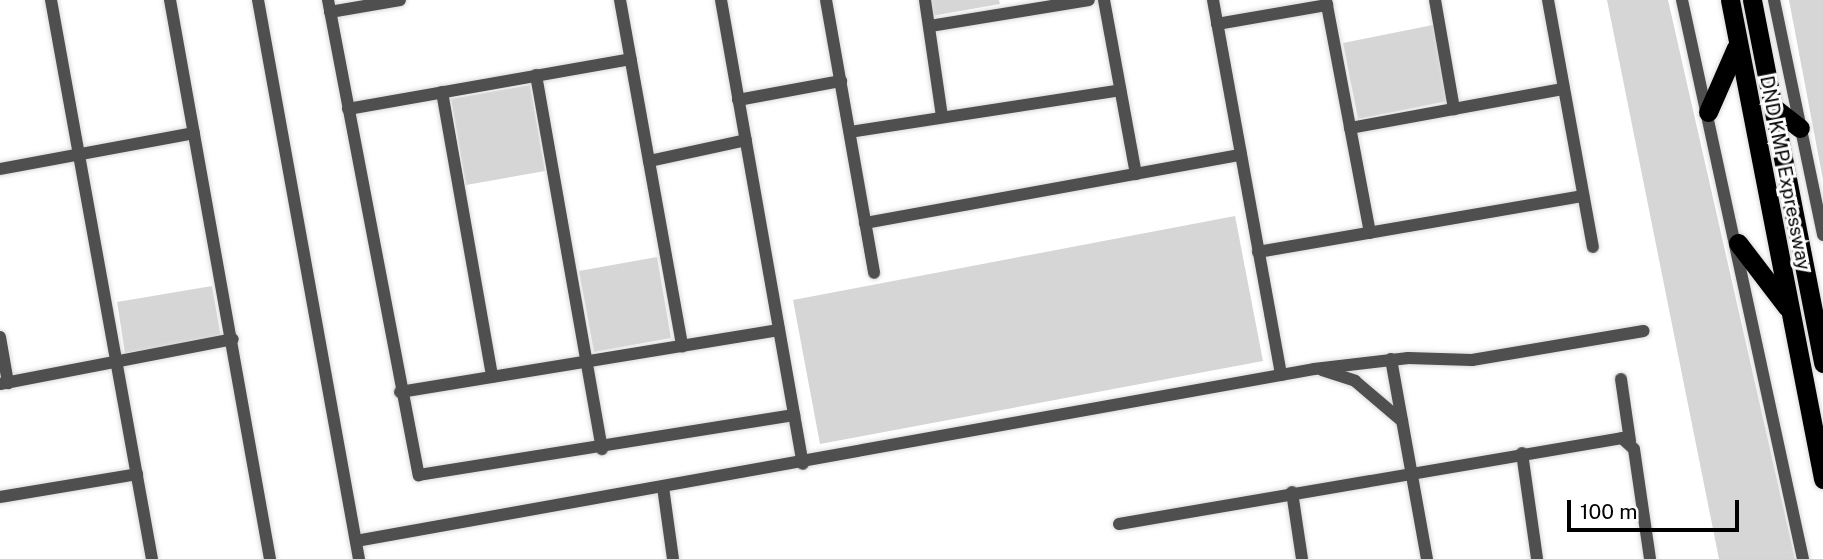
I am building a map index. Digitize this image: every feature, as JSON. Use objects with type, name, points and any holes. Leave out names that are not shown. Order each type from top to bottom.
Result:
[{"type":"highway","name":"DND KMP Expressway","points":[[1730,0],[1736,48],[1823,479]]},
{"type":"highway","name":"DND KMP Expressway","points":[[1752,0],[1823,363]]},
{"type":"highway","points":[[1708,112],[1736,48]]},
{"type":"highway","points":[[1773,107],[1800,128]]},
{"type":"highway","points":[[1738,243],[1789,310]]},
{"type":"street","points":[[51,0],[152,559]]},
{"type":"street","points":[[170,0],[233,339],[270,559]]},
{"type":"street","points":[[257,0],[359,559]]},
{"type":"street","points":[[400,0],[329,6],[417,471],[425,478],[794,415]]},
{"type":"street","points":[[620,0],[682,346]]},
{"type":"street","points":[[721,0],[803,464]]},
{"type":"street","points":[[826,0],[874,273]]},
{"type":"street","points":[[925,0],[942,116]]},
{"type":"street","points":[[1008,0],[1010,13]]},
{"type":"street","points":[[930,26],[1088,0]]},
{"type":"street","points":[[1104,0],[1136,174]]},
{"type":"street","points":[[1213,0],[1281,375]]},
{"type":"street","points":[[1435,0],[1454,109]]},
{"type":"street","points":[[1548,0],[1593,247]]},
{"type":"street","points":[[1682,0],[1738,243],[1803,559]]},
{"type":"street","points":[[1774,0],[1821,214],[1823,235]]},
{"type":"street","points":[[1217,24],[1326,3],[1370,233]]},
{"type":"street","points":[[348,109],[631,59]]},
{"type":"street","points":[[536,75],[601,449]]},
{"type":"street","points":[[738,100],[841,81]]},
{"type":"street","points":[[1350,128],[1563,89]]},
{"type":"street","points":[[850,132],[1120,90]]},
{"type":"street","points":[[442,92],[492,377]]},
{"type":"street","points":[[0,169],[194,134]]},
{"type":"street","points":[[649,161],[746,140]]},
{"type":"street","points":[[864,223],[1241,155]]},
{"type":"street","points":[[1258,251],[1583,197]]},
{"type":"street","points":[[400,392],[779,330]]},
{"type":"street","points":[[356,541],[803,464],[1314,369],[1391,359],[1472,360],[1644,331]]},
{"type":"street","points":[[0,337],[4,384],[117,364],[233,339]]},
{"type":"street","points":[[1391,359],[1427,559]]},
{"type":"street","points":[[1314,369],[1355,381],[1402,422]]},
{"type":"street","points":[[1621,379],[1650,559]]},
{"type":"street","points":[[1119,524],[1614,437],[1630,442]]},
{"type":"street","points":[[1521,453],[1537,559]]},
{"type":"street","points":[[0,497],[137,474]]},
{"type":"street","points":[[663,487],[673,559]]},
{"type":"street","points":[[1292,492],[1302,559]]},
{"type":"shaded area","points":[[930,0],[999,0],[1000,4],[932,16]]},
{"type":"shaded area","points":[[1607,0],[1668,0],[1795,559],[1719,559]]},
{"type":"shaded area","points":[[1789,0],[1823,0],[1823,180]]},
{"type":"shaded area","points":[[1433,25],[1448,101],[1358,119],[1343,43]]},
{"type":"shaded area","points":[[530,85],[545,171],[466,185],[451,99]]},
{"type":"shaded area","points":[[1235,216],[1263,361],[820,444],[793,300]]},
{"type":"shaded area","points":[[657,257],[671,338],[594,352],[579,271]]},
{"type":"shaded area","points":[[212,286],[221,338],[125,353],[117,302]]}]
